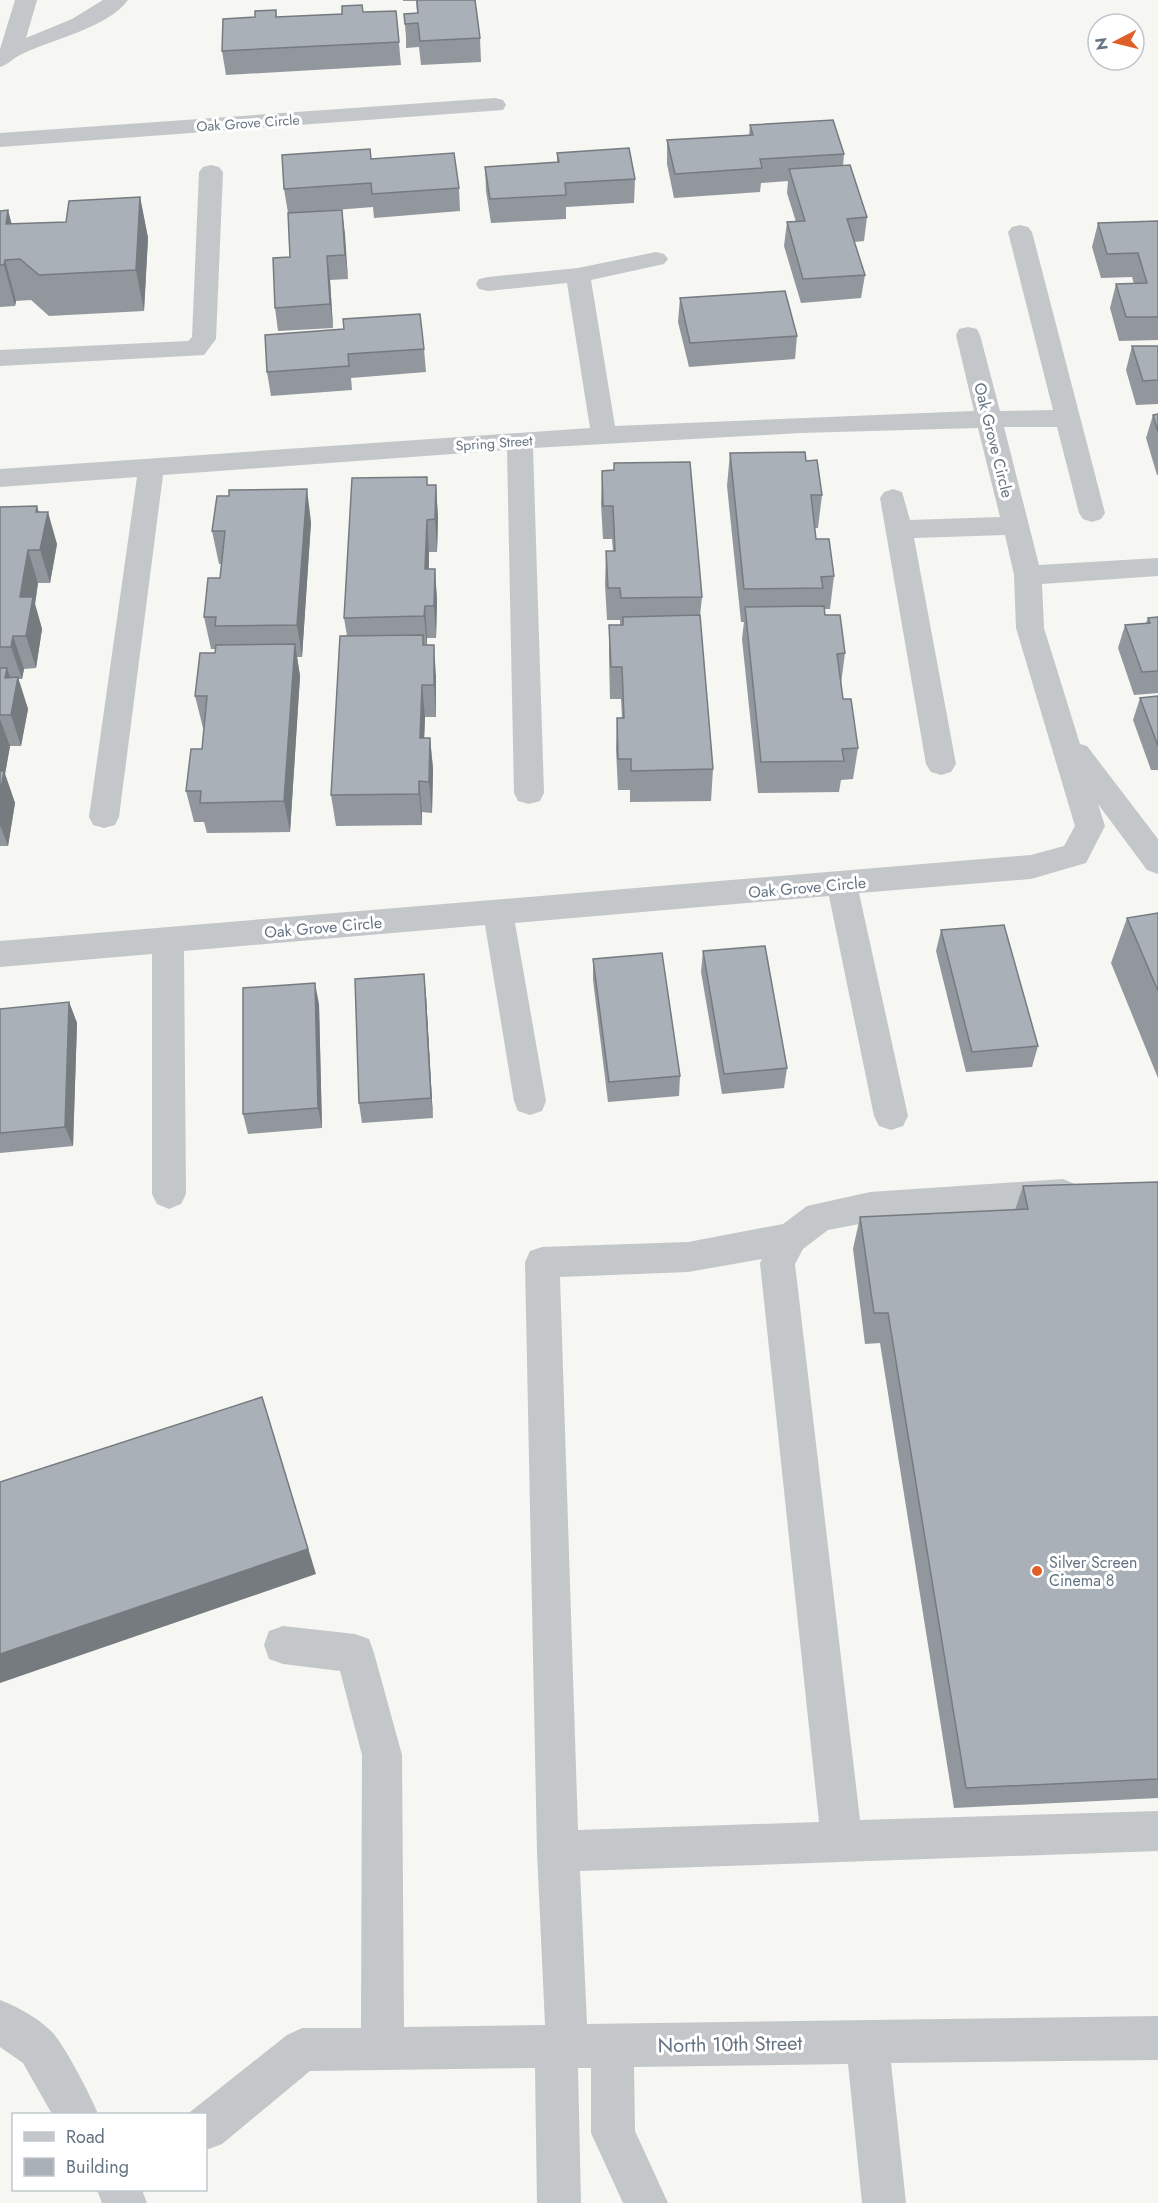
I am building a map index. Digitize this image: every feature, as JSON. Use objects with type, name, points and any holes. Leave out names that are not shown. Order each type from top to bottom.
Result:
[{"type":"street","points":[[5,56],[26,0]]},
{"type":"street","points":[[5,56],[80,24],[117,0]]},
{"type":"street","name":"Oak Grove Circle","points":[[0,140],[495,105]]},
{"type":"street","points":[[0,358],[195,349],[204,339],[211,171]]},
{"type":"street","points":[[1020,232],[1092,513]]},
{"type":"street","points":[[488,284],[578,275],[656,259]]},
{"type":"street","points":[[578,275],[604,435]]},
{"type":"street","name":"Oak Grove Circle","points":[[0,954],[1031,867],[1075,855],[1090,826],[1030,628],[1028,575],[968,335]]},
{"type":"street","name":"Spring Street","points":[[0,478],[604,435],[905,420],[1067,418]]},
{"type":"street","points":[[520,441],[529,793]]},
{"type":"street","points":[[104,817],[151,468]]},
{"type":"street","points":[[893,498],[941,764]]},
{"type":"street","points":[[899,529],[1015,526]]},
{"type":"street","points":[[1028,575],[1158,567]]},
{"type":"street","points":[[1066,741],[1158,862]]},
{"type":"street","points":[[842,884],[891,1116]]},
{"type":"street","points":[[498,913],[530,1101]]},
{"type":"street","points":[[168,939],[169,1194]]},
{"type":"street","points":[[842,1843],[777,1263],[791,1238],[819,1217],[870,1207],[1100,1192]]},
{"type":"street","points":[[559,2203],[561,2046],[558,1851],[542,1262],[688,1257],[791,1238]]},
{"type":"street","points":[[283,1645],[355,1653],[382,1755],[383,2049]]},
{"type":"street","points":[[558,1851],[1158,1831]]},
{"type":"street","points":[[0,2021],[38,2048],[75,2113]]},
{"type":"street","name":"North 10th Street","points":[[207,2127],[302,2050],[1158,2038]]},
{"type":"street","points":[[867,2042],[884,2203]]},
{"type":"street","points":[[612,2046],[613,2133],[646,2203]]},
{"type":"building","points":[[417,0],[475,0],[480,38],[420,41],[418,23],[405,24],[404,14],[418,13]]},
{"type":"building","points":[[362,5],[363,12],[396,11],[399,42],[222,51],[223,19],[255,17],[255,11],[276,10],[276,17],[342,14],[342,6]]},
{"type":"building","points":[[833,120],[844,154],[760,159],[762,168],[675,174],[667,140],[753,135],[750,125]]},
{"type":"building","points":[[629,148],[635,179],[565,183],[566,195],[490,199],[485,167],[559,162],[557,153]]},
{"type":"building","points":[[370,149],[371,159],[454,153],[459,188],[372,194],[371,183],[284,189],[282,155]]},
{"type":"building","points":[[850,165],[867,217],[847,219],[865,275],[803,279],[787,222],[805,221],[789,169]]},
{"type":"building","points":[[140,197],[136,270],[39,275],[20,259],[5,260],[4,265],[0,265],[0,211],[8,210],[6,224],[66,222],[69,201]]},
{"type":"building","points":[[342,210],[345,255],[327,256],[330,304],[275,308],[273,258],[290,257],[288,213]]},
{"type":"building","points":[[1158,221],[1158,317],[1126,317],[1116,284],[1147,283],[1138,253],[1107,254],[1098,223]]},
{"type":"building","points":[[785,291],[797,336],[690,343],[680,298]]},
{"type":"building","points":[[420,314],[424,349],[348,354],[349,366],[267,372],[265,335],[344,329],[343,319]]},
{"type":"building","points":[[1132,346],[1158,346],[1158,380],[1143,381]]},
{"type":"building","points":[[1158,414],[1158,432],[1153,415]]},
{"type":"building","points":[[805,452],[806,461],[817,460],[822,495],[811,495],[816,539],[829,539],[834,576],[821,577],[823,588],[744,589],[730,453]]},
{"type":"building","points":[[690,462],[702,597],[621,598],[620,588],[608,588],[606,551],[615,551],[613,506],[603,506],[602,471],[614,470],[614,463]]},
{"type":"building","points":[[427,477],[427,485],[436,485],[435,519],[427,520],[425,569],[435,569],[434,606],[425,606],[424,616],[344,618],[352,478]]},
{"type":"building","points":[[307,489],[297,625],[215,626],[216,617],[204,617],[208,578],[220,578],[225,531],[212,531],[217,496],[229,496],[229,490]]},
{"type":"building","points":[[37,506],[36,512],[48,512],[40,550],[28,550],[20,597],[33,597],[26,636],[13,636],[11,647],[0,647],[0,507]]},
{"type":"building","points":[[824,606],[825,615],[840,615],[845,653],[837,654],[843,699],[851,699],[858,748],[842,749],[844,761],[761,762],[745,607]]},
{"type":"building","points":[[700,615],[713,769],[631,771],[631,759],[618,759],[617,718],[624,718],[622,667],[611,667],[609,625],[623,625],[623,617]]},
{"type":"building","points":[[1158,617],[1158,671],[1142,672],[1125,625],[1150,623],[1148,618]]},
{"type":"building","points":[[423,635],[423,645],[434,645],[434,685],[422,685],[420,738],[430,738],[429,782],[419,781],[419,794],[331,795],[340,636]]},
{"type":"building","points":[[295,644],[284,801],[200,803],[201,791],[186,791],[191,749],[202,749],[207,696],[195,696],[200,653],[215,653],[216,645]]},
{"type":"building","points":[[0,668],[7,668],[5,678],[18,677],[11,715],[0,715]]},
{"type":"building","points":[[1158,696],[1158,746],[1140,698]]},
{"type":"building","points":[[0,771],[4,771],[0,795]]},
{"type":"building","points":[[1158,913],[1158,991],[1127,918]]},
{"type":"building","points":[[1004,925],[1038,1046],[972,1052],[941,930]]},
{"type":"building","points":[[765,946],[787,1068],[724,1074],[703,951]]},
{"type":"building","points":[[662,953],[680,1076],[609,1082],[593,959]]},
{"type":"building","points":[[424,974],[431,1098],[359,1103],[355,979]]},
{"type":"building","points":[[315,983],[318,1108],[243,1114],[243,988]]},
{"type":"building","points":[[69,1002],[65,1127],[0,1133],[0,1009]]},
{"type":"building","name":"Silver Screen Cinema 8","points":[[1158,1182],[1158,1779],[966,1788],[888,1313],[874,1313],[860,1217],[1028,1209],[1023,1186]]},
{"type":"building","points":[[262,1397],[308,1549],[0,1654],[0,1482]]},
{"type":"place","name":"Silver Screen Cinema 8","points":[[1037,1571]]}]
